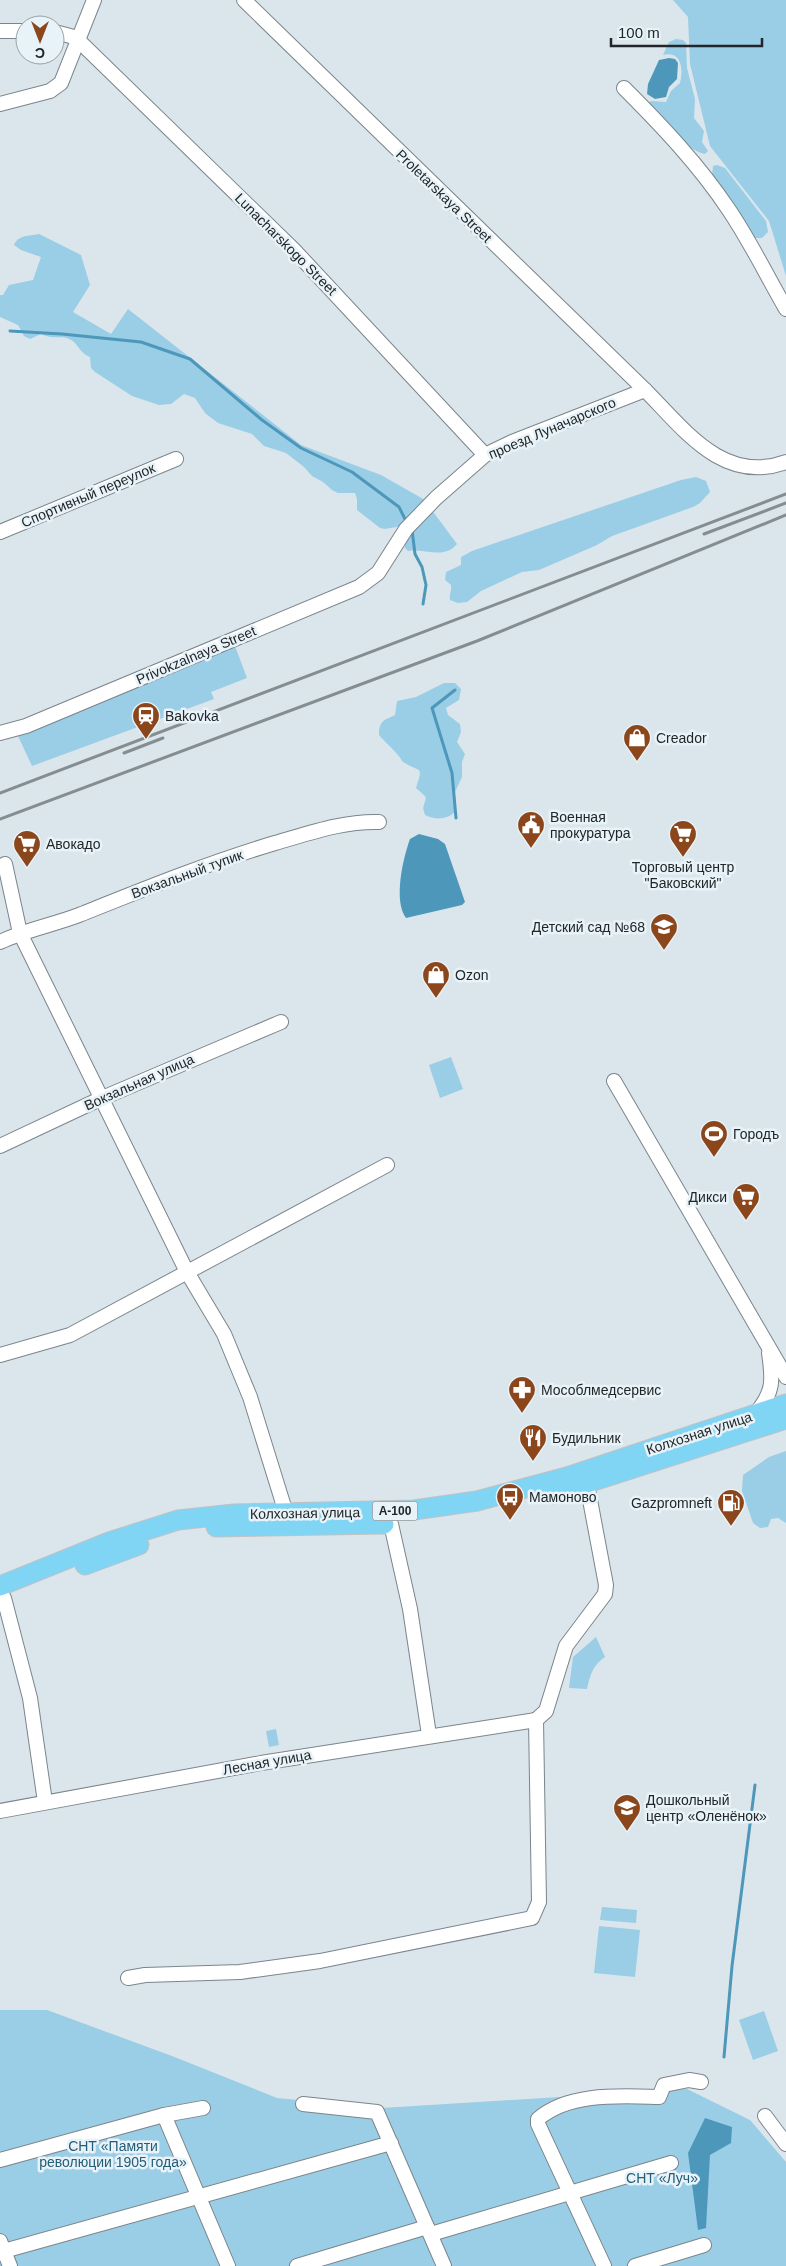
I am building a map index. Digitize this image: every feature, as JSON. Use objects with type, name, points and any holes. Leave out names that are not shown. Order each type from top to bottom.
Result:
[{"type":"main road","name":"Колхозная улица","points":[[1,1594],[109,1542],[178,1520],[226,1514],[414,1510],[477,1501],[567,1476],[786,1404]]},
{"type":"main road","name":"Колхозная улица","points":[[1,1594],[145,1543],[184,1532],[214,1528],[391,1524],[438,1521],[480,1513],[587,1484],[786,1419]]},
{"type":"street","points":[[0,104],[56,88],[66,76],[94,0]]},
{"type":"street","name":"Proletarskaya Street","points":[[244,0],[645,390],[698,444],[712,455],[732,464],[761,467],[786,462]]},
{"type":"street","points":[[0,31],[15,31]]},
{"type":"street","points":[[65,35],[78,40]]},
{"type":"street","name":"Lunacharskogo Street","points":[[78,40],[294,250],[485,455]]},
{"type":"street","points":[[624,88],[660,124],[699,168],[729,210],[786,309]]},
{"type":"street","name":"проезд Луначарского","points":[[385,564],[406,529],[436,498],[485,455],[512,442],[645,390]]},
{"type":"street","name":"Спортивный переулок","points":[[0,532],[176,459]]},
{"type":"street","name":"Privokzalnaya Street","points":[[0,733],[26,726],[340,596],[369,581],[385,564]]},
{"type":"street","name":"Вокзальный тупик","points":[[0,942],[20,933],[63,921],[214,862],[329,827],[379,822]]},
{"type":"street","points":[[5,864],[20,933],[100,1099],[187,1272],[224,1334],[266,1445],[286,1513]]},
{"type":"street","name":"Вокзальная улица","points":[[0,1146],[100,1099],[281,1022]]},
{"type":"street","points":[[614,1081],[768,1348],[785,1372]]},
{"type":"street","points":[[0,1355],[70,1335],[387,1165]]},
{"type":"street","points":[[755,1414],[765,1403],[771,1388],[772,1369],[768,1348]]},
{"type":"street","points":[[128,1978],[145,1975],[240,1972],[320,1961],[532,1918],[538,1902],[536,1720],[546,1711],[566,1646],[605,1594],[606,1585],[587,1484]]},
{"type":"street","points":[[391,1524],[410,1609],[429,1735]]},
{"type":"street","points":[[1,1594],[30,1698],[46,1802]]},
{"type":"street","name":"Лесная улица","points":[[0,1811],[429,1735],[536,1720]]},
{"type":"street","points":[[604,2266],[569,2194],[538,2124],[538,2119],[547,2112],[571,2100],[659,2097],[664,2085],[689,2080],[701,2082]]},
{"type":"street","points":[[303,2104],[378,2112],[444,2266]]},
{"type":"street","points":[[0,2160],[164,2114],[203,2108]]},
{"type":"street","points":[[164,2114],[228,2266]]},
{"type":"street","points":[[765,2116],[786,2144]]},
{"type":"street","points":[[10,2266],[1,2248],[198,2198],[391,2143]]},
{"type":"street","points":[[297,2266],[569,2194],[671,2163]]},
{"type":"street","points":[[635,2266],[704,2245]]},
{"type":"green space","points":[[673,0],[786,0],[786,276],[769,221],[710,146],[690,64],[688,17]]},
{"type":"green space","points":[[676,39],[683,40],[686,43],[687,68],[695,99],[694,118],[704,131],[702,142],[708,151],[705,154],[698,152],[682,140],[648,103],[651,101],[666,102],[671,91],[680,83],[682,72],[680,62],[674,55],[663,55],[669,42]]},
{"type":"green space","points":[[717,165],[725,168],[766,221],[768,232],[762,238],[751,238],[712,176],[713,166]]},
{"type":"green space","points":[[39,234],[81,255],[90,285],[73,312],[111,334],[128,309],[301,445],[381,475],[425,500],[423,505],[412,513],[402,526],[380,528],[357,510],[355,493],[338,493],[332,490],[312,476],[286,453],[264,446],[252,434],[218,423],[205,413],[195,398],[184,394],[171,404],[159,405],[132,396],[95,372],[91,368],[90,357],[83,353],[72,340],[41,334],[30,339],[24,336],[18,325],[0,317],[0,295],[3,295],[9,285],[33,280],[41,257],[21,250],[14,245],[18,239]]},
{"type":"green space","points":[[696,477],[706,481],[710,492],[700,503],[693,507],[612,536],[597,545],[539,570],[522,572],[481,591],[467,602],[458,603],[450,600],[451,585],[445,580],[446,572],[461,565],[461,557],[472,551],[681,480]]},
{"type":"green space","points":[[430,511],[434,513],[457,544],[452,549],[440,552],[408,551],[405,548],[405,541]]},
{"type":"green space","points":[[235,646],[247,678],[211,692],[214,699],[32,766],[18,736]]},
{"type":"green space","points":[[444,683],[455,683],[461,689],[459,700],[446,708],[448,715],[460,724],[461,732],[457,742],[465,754],[462,762],[462,777],[454,794],[455,812],[448,817],[433,818],[425,815],[423,808],[426,798],[416,788],[420,775],[419,770],[402,761],[379,735],[379,730],[381,723],[395,715],[397,701],[416,697]]},
{"type":"green space","points":[[451,1057],[463,1089],[440,1098],[429,1065]]},
{"type":"green space","points":[[786,1451],[786,1523],[778,1518],[771,1519],[768,1527],[760,1528],[753,1523],[742,1491],[743,1475],[769,1457]]},
{"type":"green space","points":[[596,1637],[605,1657],[593,1671],[587,1689],[569,1688],[573,1657]]},
{"type":"green space","points":[[276,1729],[279,1745],[269,1747],[266,1731]]},
{"type":"green space","points":[[602,1907],[637,1910],[636,1923],[600,1920]]},
{"type":"green space","points":[[599,1926],[640,1930],[635,1977],[594,1973]]},
{"type":"green space","points":[[0,2010],[47,2010],[172,2056],[277,2098],[382,2108],[687,2089],[750,2120],[786,2162],[786,2266],[0,2266]]},
{"type":"green space","points":[[764,2011],[778,2051],[753,2060],[739,2020]]},
{"type":"shaded area","points":[[675,59],[678,63],[677,79],[669,87],[666,97],[655,99],[647,94],[648,84],[659,60]]},
{"type":"shaded area","points":[[419,834],[438,839],[445,844],[465,902],[462,905],[406,918],[400,901],[400,879],[410,839]]},
{"type":"shaded area","points":[[705,2118],[732,2127],[731,2143],[710,2155],[706,2228],[698,2230],[688,2153]]},
{"type":"waterway","points":[[10,331],[141,342],[190,359],[262,420],[301,448],[352,472],[399,507],[407,523]]},
{"type":"waterway","points":[[412,530],[415,554],[422,567],[426,585],[423,604]]},
{"type":"waterway","points":[[455,690],[432,708],[452,773],[456,818]]},
{"type":"waterway","points":[[724,2057],[732,1966],[755,1785]]},
{"type":"railway","points":[[0,793],[786,494]]},
{"type":"railway","points":[[704,534],[786,503]]},
{"type":"railway","points":[[0,819],[477,641],[786,515]]},
{"type":"railway","points":[[124,753],[163,738]]},
{"type":"place","name":"Bakovka","points":[[146,740]]},
{"type":"place","name":"Creador","points":[[637,762]]},
{"type":"place","name":"Военная прокуратура","points":[[531,849]]},
{"type":"place","name":"Торговый центр \"Баковский\"","points":[[683,858]]},
{"type":"place","name":"Авокадо","points":[[27,868]]},
{"type":"place","name":"Детский сад №68","points":[[664,951]]},
{"type":"place","name":"Ozon","points":[[436,999]]},
{"type":"place","name":"Городъ","points":[[714,1158]]},
{"type":"place","name":"Дикси","points":[[746,1221]]},
{"type":"place","name":"Мособлмедсервис","points":[[522,1414]]},
{"type":"place","name":"Будильник","points":[[533,1462]]},
{"type":"place","name":"Мамоново","points":[[510,1521]]},
{"type":"place","name":"Gazpromneft","points":[[731,1527]]},
{"type":"place","name":"Дошкольный центр «Оленёнок»","points":[[627,1832]]},
{"type":"park label","name":"СНТ «Памяти революции 1905 года»","points":[[113,2154]]},
{"type":"park label","name":"СНТ «Луч»","points":[[662,2178]]}]
